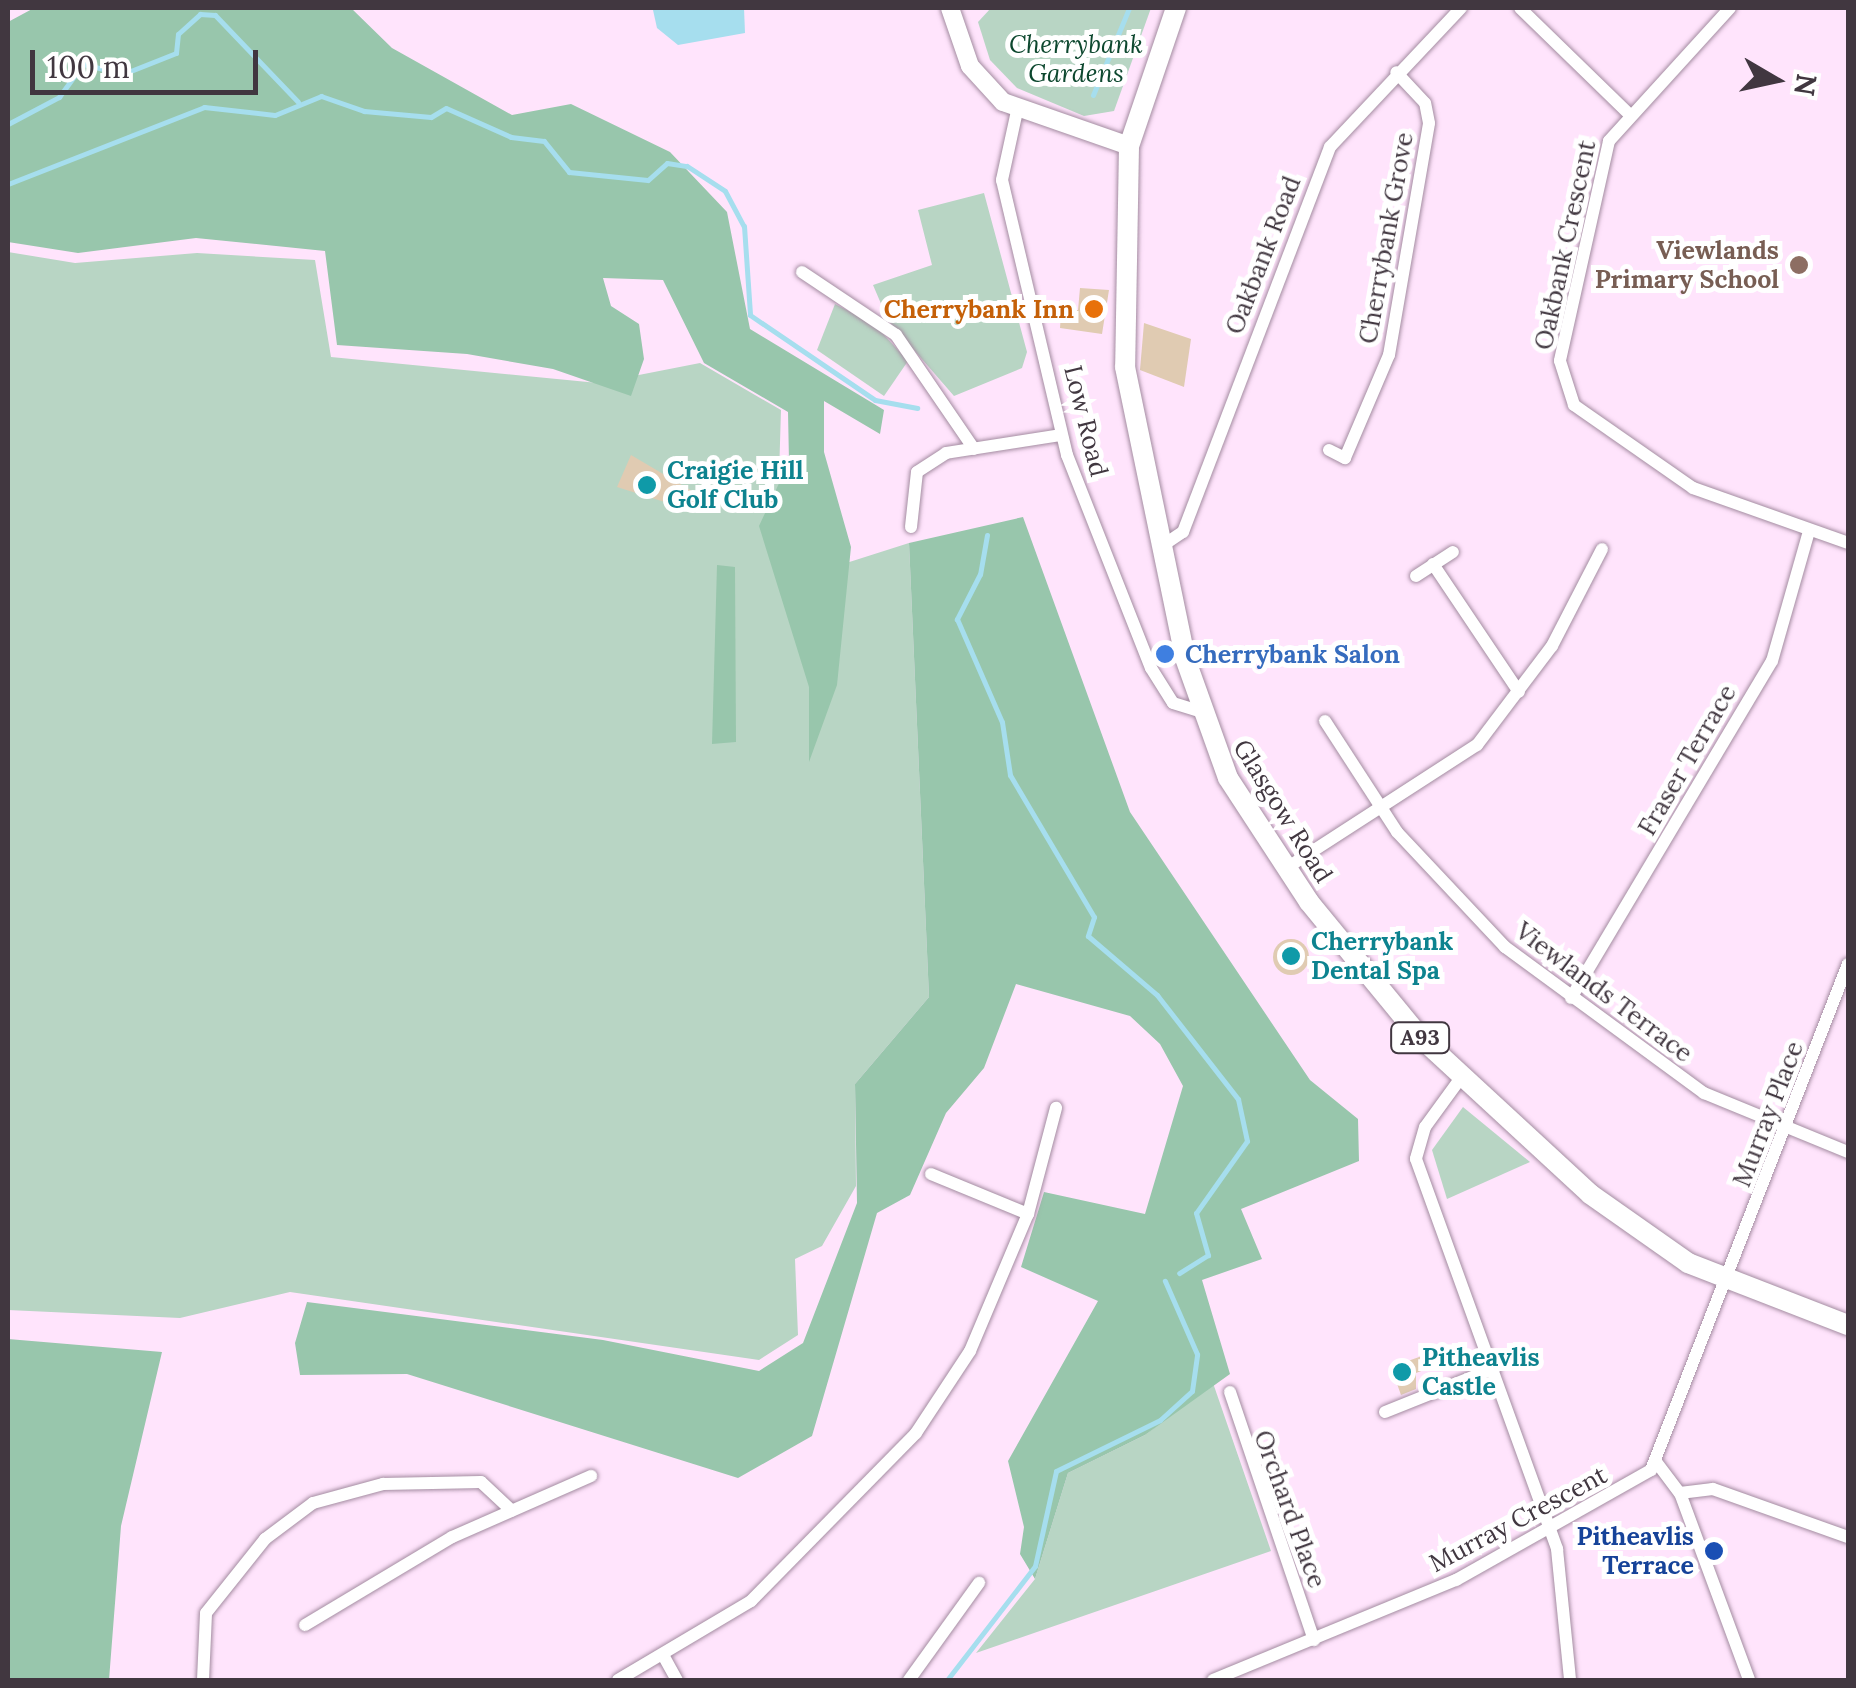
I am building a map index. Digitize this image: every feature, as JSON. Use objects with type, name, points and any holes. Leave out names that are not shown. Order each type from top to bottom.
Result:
[{"type":"main road","points":[[950,8],[970,66],[1017,111],[1129,146]]},
{"type":"main road","name":"Glasgow Road","points":[[1176,8],[1129,146],[1125,367],[1160,548],[1200,711],[1228,778],[1285,869],[1460,1079],[1632,1229],[1730,1281],[1848,1325]]},
{"type":"street","name":"Oakbank Road","points":[[1160,548],[1183,532],[1330,146],[1396,72],[1461,8]]},
{"type":"street","points":[[1520,8],[1628,113]]},
{"type":"street","name":"Oakbank Crescent","points":[[1730,8],[1628,113],[1604,156],[1560,361],[1574,405],[1693,488],[1848,544]]},
{"type":"street","name":"Cherrybank Grove","points":[[1329,450],[1345,458],[1390,355],[1429,123],[1425,103],[1396,72]]},
{"type":"street","name":"Low Road","points":[[1017,111],[1002,180],[1061,435],[1152,668],[1174,702],[1200,711]]},
{"type":"street","points":[[802,272],[896,336],[974,448]]},
{"type":"street","points":[[911,527],[917,472],[946,452],[1061,435]]},
{"type":"street","name":"Fraser Terrace","points":[[1571,998],[1772,660],[1809,531]]},
{"type":"street","points":[[1285,869],[1378,805],[1466,754],[1519,692],[1602,549]]},
{"type":"street","points":[[1416,576],[1452,552]]},
{"type":"street","points":[[1433,564],[1519,692]]},
{"type":"street","name":"Viewlands Terrace","points":[[1326,721],[1378,805],[1435,880],[1571,998],[1661,1067],[1785,1132],[1848,1152]]},
{"type":"street","name":"Murray Place","points":[[1730,1281],[1848,964]]},
{"type":"street","points":[[1460,1079],[1425,1127],[1416,1158],[1495,1368],[1564,1578],[1570,1680]]},
{"type":"street","points":[[618,1680],[752,1601],[916,1434],[970,1351],[1028,1214],[1056,1108]]},
{"type":"street","points":[[931,1174],[1028,1214]]},
{"type":"street","points":[[1730,1281],[1657,1463],[1680,1493],[1749,1680]]},
{"type":"street","points":[[1385,1412],[1495,1368]]},
{"type":"street","name":"Orchard Place","points":[[1230,1392],[1314,1640]]},
{"type":"street","name":"Murray Crescent","points":[[1213,1680],[1314,1640],[1550,1532],[1657,1463]]},
{"type":"street","points":[[305,1625],[512,1511],[591,1476]]},
{"type":"street","points":[[203,1680],[206,1613],[265,1538],[313,1503],[383,1484],[481,1482],[512,1511]]},
{"type":"street","points":[[1680,1493],[1713,1489],[1848,1537]]},
{"type":"street","points":[[909,1680],[979,1584]]},
{"type":"street","points":[[663,1655],[677,1680]]},
{"type":"green space","points":[[34,8],[351,8],[392,48],[512,115],[571,104],[670,152],[727,212],[750,329],[884,410],[880,434],[824,401],[824,452],[851,547],[837,685],[809,762],[809,687],[759,526],[789,462],[788,412],[704,363],[663,280],[603,278],[611,306],[639,324],[644,359],[631,396],[553,369],[467,354],[337,345],[325,251],[196,238],[78,253],[8,242],[8,22]]},
{"type":"green space","name":"Cherrybank Gardens","points":[[991,8],[1151,8],[1114,111],[1084,116],[1017,88],[990,60],[978,22]]},
{"type":"green space","points":[[984,193],[1027,352],[1022,368],[954,396],[888,320],[873,285],[932,265],[918,210]]},
{"type":"green space","points":[[8,252],[75,263],[197,253],[315,260],[331,357],[598,383],[700,363],[781,410],[779,476],[796,520],[840,565],[909,543],[929,997],[855,1084],[856,1186],[822,1246],[795,1259],[798,1335],[759,1360],[290,1292],[180,1318],[8,1310]]},
{"type":"green space","points":[[835,304],[874,324],[908,361],[884,396],[817,350]]},
{"type":"green space","points":[[1023,517],[1130,812],[1310,1080],[1358,1119],[1359,1161],[1241,1209],[1262,1259],[1202,1280],[1230,1374],[1145,1435],[1068,1473],[1035,1579],[1020,1554],[1024,1527],[1008,1461],[1098,1301],[1021,1267],[1044,1192],[1145,1214],[1183,1086],[1160,1044],[1130,1016],[1016,984],[984,1068],[946,1113],[910,1195],[877,1213],[812,1436],[738,1478],[407,1374],[300,1375],[295,1343],[307,1302],[603,1340],[759,1371],[803,1343],[857,1203],[855,1084],[929,997],[909,543]]},
{"type":"green space","points":[[717,565],[735,567],[736,742],[712,744]]},
{"type":"green space","points":[[1463,1107],[1530,1162],[1447,1199],[1432,1150]]},
{"type":"green space","points":[[8,1339],[162,1352],[121,1526],[109,1680],[8,1680]]},
{"type":"green space","points":[[1213,1383],[1271,1551],[976,1653],[1035,1579],[1068,1473],[1145,1435]]},
{"type":"water","points":[[744,8],[745,33],[678,45],[657,28],[653,10]]},
{"type":"building","name":"Cherrybank Inn","points":[[1080,288],[1109,290],[1102,334],[1060,328],[1061,313],[1078,310]]},
{"type":"building","points":[[1144,323],[1191,339],[1184,387],[1140,370]]},
{"type":"building","name":"Craigie Hill Golf Club","points":[[631,455],[697,494],[690,510],[617,487]]},
{"type":"building","name":"Cherrybank Dental Spa","points":[[1291,939],[1304,944],[1309,957],[1304,970],[1291,975],[1278,970],[1273,957],[1278,944]]},
{"type":"building","name":"Pitheavlis Castle","points":[[1436,1351],[1440,1364],[1416,1373],[1416,1389],[1401,1395],[1391,1367]]},
{"type":"waterway","points":[[1093,95],[1129,8]]},
{"type":"waterway","points":[[8,124],[59,97],[83,64],[123,74],[176,53],[178,34],[200,14],[215,15],[298,102]]},
{"type":"waterway","points":[[8,184],[204,107],[275,115],[321,96],[364,111],[431,117],[446,108],[511,137],[544,141],[569,172],[648,180],[667,163],[687,166],[725,191],[744,226],[750,315],[875,400],[917,408]]},
{"type":"waterway","points":[[987,535],[980,574],[957,619],[1002,722],[1010,775],[1094,917],[1088,936],[1157,995],[1238,1099],[1247,1141],[1196,1213],[1208,1255],[1179,1273]]},
{"type":"waterway","points":[[947,1680],[1035,1566],[1056,1471],[1160,1420],[1192,1391],[1197,1354],[1165,1281]]},
{"type":"place","name":"Viewlands Primary School","points":[[1799,265]]},
{"type":"place","name":"Cherrybank Inn","points":[[1094,309]]},
{"type":"place","name":"Craigie Hill Golf Club","points":[[647,485]]},
{"type":"place","name":"Cherrybank Salon","points":[[1165,654]]},
{"type":"place","name":"Cherrybank Dental Spa","points":[[1291,956]]},
{"type":"place","name":"Pitheavlis Castle","points":[[1402,1372]]},
{"type":"place","name":"Pitheavlis Terrace","points":[[1714,1551]]}]
